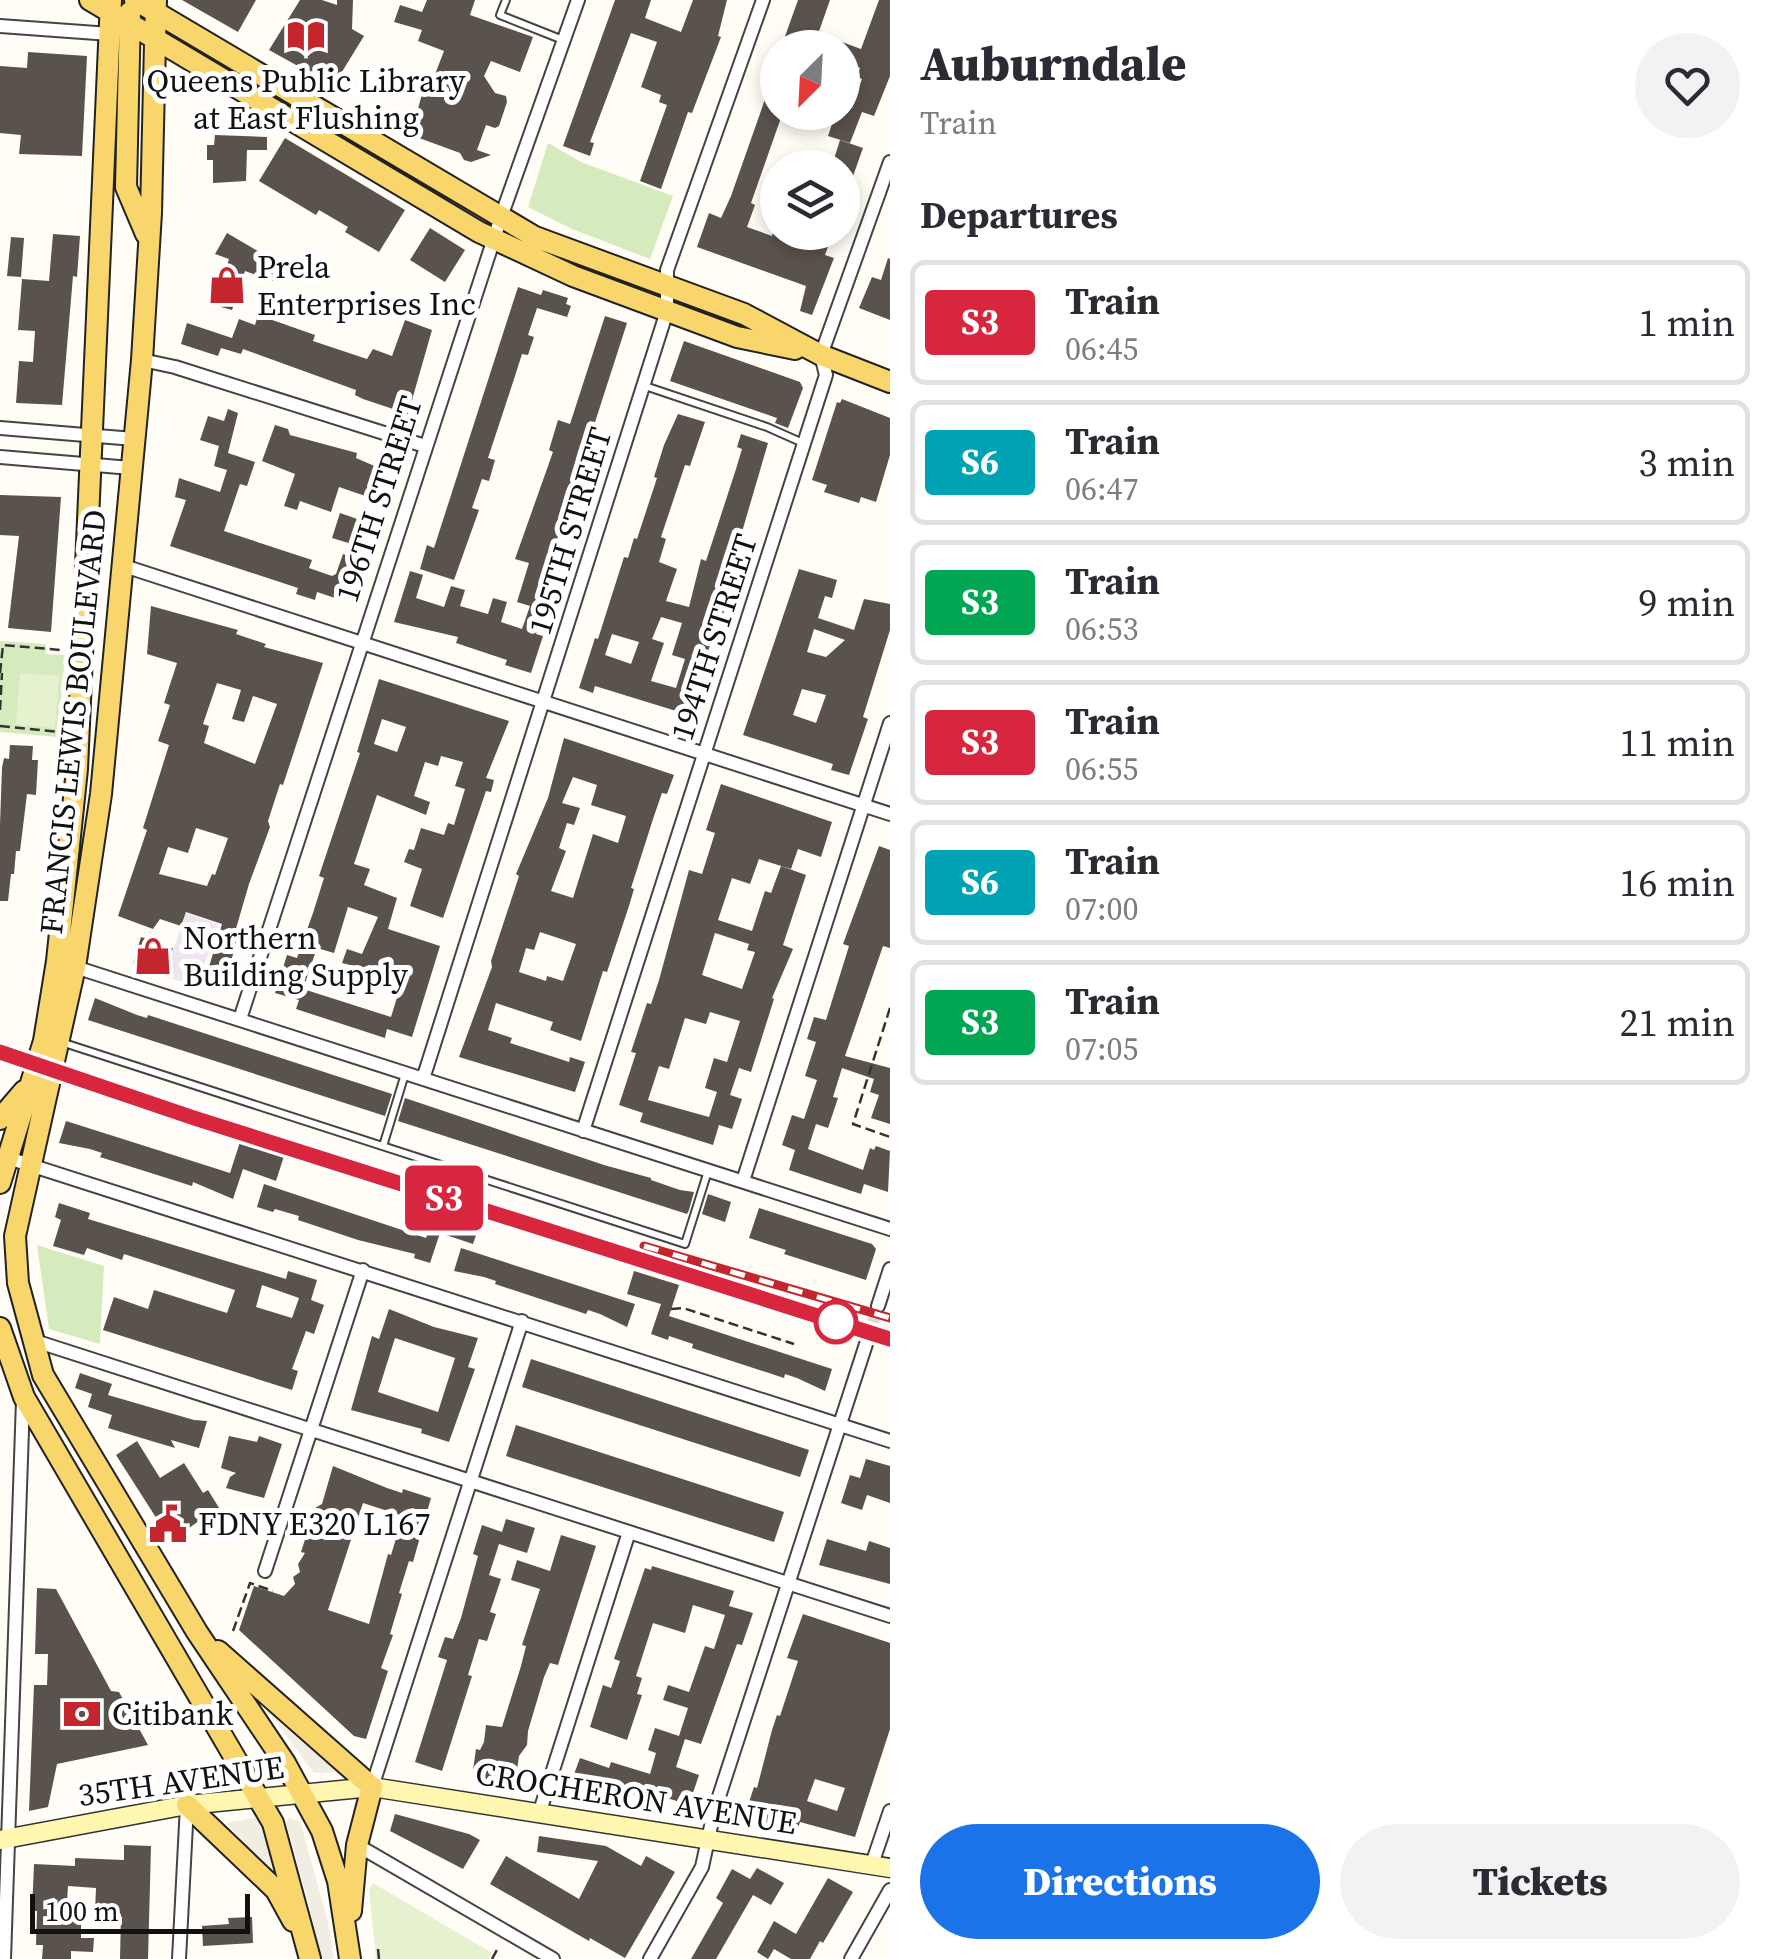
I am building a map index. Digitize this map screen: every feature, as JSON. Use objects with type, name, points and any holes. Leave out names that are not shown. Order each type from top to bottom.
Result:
[{"type":"main road","points":[[90,0],[486,236],[573,276],[737,338],[822,355]]},
{"type":"main road","points":[[151,37],[135,14],[135,0],[156,6],[535,237],[744,314],[822,355],[890,382]]},
{"type":"main road","name":"FRANCIS LEWIS BOULEVARD","points":[[156,6],[151,37],[149,240],[142,360],[102,794],[76,968],[15,1236],[18,1283],[43,1376],[197,1632],[285,1764],[322,1831],[338,1881],[349,1948]]},
{"type":"main road","points":[[117,14],[126,187],[149,240]]},
{"type":"main road","name":"FRANCIS LEWIS BOULEVARD","points":[[0,1184],[4,1156],[44,1040],[57,960],[77,770],[117,14]]},
{"type":"main road","points":[[0,1118],[29,1086]]},
{"type":"main road","points":[[0,1328],[24,1397],[273,1823],[310,1954]]},
{"type":"main road","points":[[197,1632],[372,1787],[357,1845],[349,1948]]},
{"type":"main road","points":[[187,1805],[276,1890],[310,1954]]},
{"type":"street","name":"196TH STREET","points":[[240,1019],[425,446],[486,236],[501,217],[578,0]]},
{"type":"street","name":"195TH STREET","points":[[423,1078],[546,703],[668,311],[667,270],[763,0]]},
{"type":"street","points":[[0,26],[117,14]]},
{"type":"street","name":"194TH STREET","points":[[583,1130],[805,444],[826,375],[822,355],[890,162]]},
{"type":"street","points":[[142,360],[425,446]]},
{"type":"street","points":[[0,428],[134,440]]},
{"type":"street","points":[[0,457],[131,468]]},
{"type":"street","points":[[121,565],[890,814]]},
{"type":"street","points":[[743,1181],[890,724]]},
{"type":"street","points":[[76,968],[890,1229]]},
{"type":"street","points":[[4,1156],[890,1440]]},
{"type":"street","points":[[878,1306],[890,1269]]},
{"type":"street","points":[[264,1571],[363,1270]]},
{"type":"street","points":[[372,1787],[522,1321]]},
{"type":"street","points":[[32,1340],[890,1616]]},
{"type":"street","points":[[650,1959],[702,1867],[714,1812],[867,1341]]},
{"type":"street","points":[[4,1959],[8,1628],[24,1397]]},
{"type":"street","points":[[539,1814],[629,1532]]},
{"type":"street","name":"35TH AVENUE","points":[[4,1840],[187,1805],[372,1787]]},
{"type":"street","name":"CROCHERON AVENUE","points":[[372,1787],[881,1866]]},
{"type":"street","points":[[180,1959],[187,1805]]},
{"type":"street","points":[[881,1866],[890,1811]]},
{"type":"street","points":[[357,1845],[553,1959]]},
{"type":"street","points":[[851,1959],[890,1890]]},
{"type":"lane","points":[[506,0],[500,15],[564,40]]},
{"type":"lane","points":[[644,386],[767,427],[805,444]]},
{"type":"lane","points":[[60,1042],[685,1244],[708,1170]]},
{"type":"lane","points":[[383,1146],[406,1073]]},
{"type":"path","points":[[0,710],[4,645],[61,650]]},
{"type":"path","points":[[0,726],[67,732]]},
{"type":"path","points":[[890,1008],[853,1124],[890,1137]]},
{"type":"path","points":[[671,1309],[684,1308],[794,1344]]},
{"type":"path","points":[[233,1631],[250,1583],[273,1590]]},
{"type":"path","points":[[492,1959],[498,1948]]},
{"type":"path","points":[[378,1949],[378,1959]]},
{"type":"shaded area","points":[[186,913],[218,924],[197,987],[164,976]]},
{"type":"shaded area","points":[[254,1693],[340,1772],[314,1773]]},
{"type":"shaded area","points":[[258,1817],[280,1877],[278,1879],[226,1823]]},
{"type":"shaded area","points":[[288,1818],[300,1821],[328,1922],[334,1959],[320,1959]]},
{"type":"green space","points":[[548,143],[581,162],[673,196],[650,259],[528,207]]},
{"type":"green space","points":[[0,641],[46,644],[46,654],[65,655],[58,737],[0,732]]},
{"type":"green space","points":[[20,673],[59,676],[55,728],[16,724]]},
{"type":"green space","points":[[37,1245],[104,1266],[100,1344],[49,1329]]},
{"type":"green space","points":[[373,1883],[492,1953],[489,1959],[376,1959],[369,1889]]},
{"type":"building","points":[[182,0],[256,0],[238,32]]},
{"type":"building","name":"Queens Public Library at East Flushing","points":[[300,0],[337,5],[337,0],[353,0],[352,29],[364,36],[332,88],[269,50]]},
{"type":"building","points":[[427,0],[475,0],[470,15],[533,37],[520,72],[491,61],[484,76],[495,93],[506,96],[507,102],[499,126],[486,125],[477,150],[491,155],[471,162],[460,153],[411,135],[426,79],[434,77],[444,51],[418,41],[422,30],[394,22],[400,5],[422,12]]},
{"type":"building","points":[[615,0],[651,0],[645,18],[681,32],[693,0],[727,0],[718,36],[721,37],[692,113],[688,112],[661,189],[640,181],[667,105],[659,102],[661,95],[641,87],[657,42],[631,33],[590,142],[594,143],[590,156],[563,146]]},
{"type":"building","points":[[798,0],[830,0],[819,30],[787,30]]},
{"type":"building","points":[[879,0],[890,0],[890,76],[874,116],[862,112],[860,117],[861,49]]},
{"type":"building","points":[[28,52],[87,56],[82,156],[19,154],[21,135],[0,133],[0,66],[27,68]]},
{"type":"building","points":[[760,114],[760,130],[777,130],[770,150],[760,150],[760,177],[747,227],[760,232],[760,250],[827,250],[825,255],[834,258],[812,315],[800,311],[806,286],[697,247],[709,213],[721,218]]},
{"type":"building","points":[[830,130],[855,130],[850,143],[828,136]]},
{"type":"building","points":[[215,135],[267,137],[267,150],[247,150],[246,181],[213,183],[213,160],[207,160],[207,145],[214,145]]},
{"type":"building","points":[[285,138],[405,210],[379,252],[345,232],[348,227],[319,210],[316,215],[259,181]]},
{"type":"building","points":[[840,140],[863,148],[860,156],[860,150],[837,150]]},
{"type":"building","points":[[430,228],[465,250],[445,282],[410,260]]},
{"type":"building","points":[[227,233],[285,267],[276,282],[245,271],[232,310],[214,305],[229,259],[215,254]]},
{"type":"building","points":[[53,234],[80,236],[62,405],[16,403],[19,361],[33,362],[35,331],[18,330],[22,279],[49,281]]},
{"type":"building","points":[[11,237],[24,238],[21,277],[7,276]]},
{"type":"building","points":[[888,258],[890,320],[859,308],[872,277],[881,280]]},
{"type":"building","points":[[518,287],[568,298],[566,304],[571,306],[567,317],[537,308],[528,335],[534,337],[528,355],[522,354],[488,458],[495,460],[489,481],[482,479],[472,508],[479,510],[454,580],[420,569],[427,545],[434,548]]},
{"type":"building","points":[[258,315],[315,335],[313,341],[367,359],[373,349],[392,356],[405,320],[432,330],[408,414],[363,399],[355,395],[356,390],[243,349],[241,354],[221,348],[218,356],[181,344],[187,323],[232,338],[239,319],[255,325]]},
{"type":"building","points":[[605,316],[627,323],[557,540],[561,541],[536,634],[543,636],[531,673],[505,665],[507,660],[456,643],[458,637],[394,622],[410,571],[423,575],[416,598],[444,607],[451,586],[465,590],[460,606],[488,614],[493,598],[507,602],[501,622],[522,629],[530,606],[517,602],[529,563],[515,559],[553,452],[549,450],[558,420],[570,424]]},
{"type":"building","points":[[684,341],[800,382],[803,388],[788,428],[775,423],[777,418],[670,381]]},
{"type":"building","points":[[842,399],[890,418],[890,455],[876,502],[861,497],[859,503],[824,492],[827,485],[812,480],[837,402]]},
{"type":"building","points":[[228,409],[238,413],[228,453],[255,462],[247,486],[240,484],[224,531],[312,560],[309,568],[332,576],[343,554],[361,560],[353,583],[348,581],[341,600],[317,592],[315,600],[296,594],[298,588],[170,546],[186,500],[175,497],[179,478],[220,492],[227,470],[214,466],[219,446],[200,440],[208,416],[224,421]]},
{"type":"building","points":[[678,414],[705,422],[690,466],[685,465],[661,537],[666,539],[659,562],[677,569],[666,601],[689,607],[701,559],[706,561],[736,469],[742,449],[737,447],[741,434],[768,443],[725,590],[729,591],[723,615],[705,661],[700,659],[686,714],[595,686],[593,693],[579,688],[624,557],[628,558],[634,538],[637,539],[664,445]],"holes":[[[661,617],[682,623],[672,655],[685,659],[676,688],[651,681],[664,643],[652,639]],[[612,634],[639,642],[631,664],[605,655]]]},
{"type":"building","points":[[275,425],[288,429],[290,435],[357,453],[356,458],[386,471],[377,500],[339,487],[331,512],[300,501],[297,510],[284,506],[295,474],[262,461]]},
{"type":"building","points":[[0,495],[61,497],[51,632],[8,628],[19,536],[0,535]]},
{"type":"building","points":[[340,513],[363,521],[355,545],[332,538]]},
{"type":"building","points":[[799,569],[837,580],[832,598],[825,596],[818,618],[854,630],[864,599],[890,604],[890,630],[863,717],[868,719],[849,775],[831,770],[833,764],[743,735]],"holes":[[[814,629],[845,640],[826,657],[807,652]],[[802,689],[826,695],[816,723],[793,715]]]},
{"type":"building","points":[[151,606],[238,630],[236,634],[266,644],[264,647],[323,663],[268,821],[270,827],[249,884],[235,932],[240,933],[223,985],[205,980],[222,924],[186,912],[181,926],[160,919],[153,929],[118,916],[147,830],[143,828],[169,745],[158,741],[170,705],[164,703],[177,663],[147,654]],"holes":[[[217,683],[241,690],[232,719],[244,722],[253,696],[277,704],[255,764],[204,743],[209,726],[203,724]],[[196,828],[228,838],[207,886],[159,874],[168,847],[188,853]]]},
{"type":"building","points":[[379,679],[509,721],[486,778],[494,780],[491,792],[486,791],[443,918],[410,906],[422,869],[404,862],[409,849],[414,850],[421,828],[444,835],[448,823],[454,825],[465,789],[455,786],[463,762],[441,756],[438,766],[425,762],[414,796],[430,802],[426,815],[377,795],[354,864],[370,869],[364,885],[397,898],[388,929],[440,946],[412,1037],[387,1029],[385,1038],[296,1009],[299,1000],[275,993],[287,955],[297,958],[313,913],[324,878],[319,876],[360,753],[357,752]],"holes":[[[382,719],[406,727],[397,752],[374,744]],[[348,907],[378,917],[362,954],[347,949],[342,963],[403,978],[391,1017],[303,989],[317,948],[334,953]]]},
{"type":"building","points":[[564,738],[674,775],[667,794],[662,793],[631,888],[634,889],[629,906],[581,1041],[550,1030],[553,1022],[496,1003],[488,1030],[512,1038],[510,1043],[569,1062],[570,1057],[585,1062],[575,1092],[459,1057],[492,967],[519,876],[516,874],[548,798]],"holes":[[[573,777],[597,785],[591,805],[626,816],[618,843],[593,834],[573,898],[551,891],[566,851],[559,848],[567,823],[574,825],[580,808],[562,803]],[[540,932],[576,944],[563,981],[547,976],[546,981],[519,972],[526,948],[534,950]]]},
{"type":"building","points":[[10,745],[33,746],[32,760],[38,760],[36,795],[27,794],[20,851],[16,851],[8,901],[0,901],[2,768],[4,758],[9,759]]},
{"type":"building","points":[[721,784],[832,822],[821,857],[798,849],[791,869],[759,859],[750,884],[732,878],[718,920],[752,931],[765,891],[771,893],[781,866],[806,875],[783,945],[793,949],[772,998],[751,1072],[739,1068],[730,1095],[742,1099],[732,1129],[719,1125],[713,1145],[640,1122],[643,1113],[619,1105],[636,1053],[631,1052],[659,980],[689,870],[702,874],[715,833],[706,830]],"holes":[[[715,933],[749,944],[747,950],[755,952],[742,989],[702,975]],[[710,1012],[740,1021],[727,1062],[714,1058],[705,1088],[717,1092],[709,1117],[648,1100],[659,1066],[669,1069],[685,1018],[706,1024]]]},
{"type":"building","points":[[879,846],[890,850],[890,948],[883,946],[845,1056],[890,1068],[890,1124],[871,1118],[879,1095],[870,1092],[874,1079],[842,1068],[828,1128],[816,1124],[808,1149],[863,1170],[870,1148],[890,1151],[888,1192],[864,1184],[861,1194],[789,1170],[795,1150],[782,1145],[792,1115],[804,1119],[817,1080],[805,1076],[816,1042],[807,1039],[814,1017],[826,1020],[849,946],[843,944]]},
{"type":"building","name":"Northern Building Supply","points":[[141,937],[173,948],[165,973],[133,963]]},
{"type":"building","points":[[95,998],[137,1015],[148,1015],[392,1094],[385,1116],[88,1020]]},
{"type":"building","points":[[405,1098],[694,1192],[689,1210],[687,1214],[398,1121]]},
{"type":"building","points":[[66,1121],[230,1173],[240,1142],[284,1156],[276,1181],[243,1169],[233,1199],[193,1182],[192,1186],[100,1157],[102,1153],[90,1149],[59,1143]]},
{"type":"building","points":[[264,1184],[426,1238],[437,1205],[481,1220],[473,1244],[440,1233],[430,1263],[414,1258],[415,1254],[298,1220],[299,1216],[257,1207]]},
{"type":"building","points":[[708,1194],[731,1202],[725,1222],[702,1214]]},
{"type":"building","points":[[59,1203],[90,1213],[88,1219],[286,1279],[288,1271],[317,1280],[311,1300],[324,1305],[314,1334],[306,1331],[292,1369],[298,1371],[292,1390],[103,1330],[114,1297],[148,1309],[154,1290],[227,1313],[235,1290],[124,1254],[122,1260],[87,1248],[84,1255],[53,1246],[61,1220],[55,1217]],"holes":[[[262,1285],[299,1298],[292,1318],[256,1307]]]},
{"type":"building","points":[[759,1208],[872,1244],[876,1249],[866,1280],[784,1254],[786,1250],[749,1238]]},
{"type":"building","points":[[461,1248],[635,1304],[627,1327],[588,1310],[586,1314],[484,1277],[454,1271]]},
{"type":"building","points":[[634,1271],[679,1285],[669,1316],[832,1369],[825,1391],[785,1374],[784,1378],[692,1348],[693,1344],[669,1336],[668,1340],[651,1334],[661,1304],[627,1294]]},
{"type":"building","points":[[389,1309],[434,1327],[478,1338],[468,1367],[475,1369],[449,1442],[421,1433],[422,1429],[351,1410],[372,1336],[379,1339]],"holes":[[[395,1338],[455,1358],[438,1412],[378,1392]]]},
{"type":"building","points":[[531,1359],[809,1450],[800,1477],[522,1387]]},
{"type":"building","points":[[80,1373],[112,1384],[108,1395],[207,1421],[199,1448],[171,1440],[175,1448],[108,1428],[112,1415],[88,1407],[92,1394],[75,1388]]},
{"type":"building","points":[[516,1425],[784,1512],[774,1542],[506,1456]]},
{"type":"building","points":[[229,1436],[257,1442],[259,1436],[282,1444],[264,1498],[226,1488],[236,1473],[221,1468]]},
{"type":"building","points":[[137,1441],[160,1478],[184,1463],[224,1516],[208,1526],[203,1518],[171,1541],[116,1455]]},
{"type":"building","points":[[866,1459],[890,1466],[890,1503],[867,1495],[862,1510],[841,1503],[850,1475],[860,1478]]},
{"type":"building","points":[[333,1466],[402,1493],[403,1489],[431,1498],[413,1562],[409,1561],[399,1593],[402,1594],[390,1634],[393,1635],[381,1668],[388,1671],[366,1739],[354,1736],[239,1630],[254,1586],[284,1596],[295,1584],[293,1577],[300,1572],[298,1564],[305,1553],[301,1552],[311,1521],[317,1515],[315,1508],[322,1504]],"holes":[[[363,1503],[403,1516],[369,1624],[328,1610]]]},
{"type":"building","points":[[506,1519],[535,1528],[527,1553],[499,1544],[489,1575],[501,1579],[490,1612],[496,1614],[487,1641],[479,1639],[468,1675],[472,1676],[442,1771],[415,1762],[447,1660],[438,1657],[445,1637],[453,1639],[461,1618],[482,1525],[502,1532]]},
{"type":"building","points":[[561,1535],[596,1546],[558,1665],[550,1663],[544,1677],[527,1745],[519,1756],[515,1783],[472,1777],[476,1749],[480,1750],[484,1742],[486,1725],[502,1727],[540,1589],[511,1580],[517,1560],[550,1571]]},
{"type":"building","points":[[827,1539],[866,1551],[869,1541],[890,1548],[890,1584],[819,1565]]},
{"type":"building","points":[[652,1566],[734,1591],[729,1606],[753,1613],[742,1645],[737,1644],[701,1744],[685,1739],[676,1767],[699,1775],[689,1805],[598,1785],[595,1793],[570,1785],[580,1758],[609,1768],[611,1762],[650,1774],[656,1753],[648,1750],[655,1728],[679,1736],[688,1708],[663,1700],[668,1685],[689,1692],[705,1646],[714,1649],[725,1615],[693,1605],[685,1633],[653,1623],[636,1676],[642,1678],[637,1694],[642,1695],[627,1740],[590,1727],[603,1685],[611,1688],[620,1661],[614,1659],[645,1568],[651,1570]]},
{"type":"building","points":[[37,1588],[56,1589],[111,1691],[119,1692],[148,1745],[57,1764],[48,1807],[29,1811],[34,1685],[47,1685],[48,1654],[35,1654]]},
{"type":"building","points":[[803,1614],[890,1643],[890,1729],[855,1837],[800,1822],[797,1832],[744,1817],[798,1661],[787,1658]],"holes":[[[815,1779],[845,1788],[837,1811],[807,1801]]]},
{"type":"building","points":[[395,1814],[480,1840],[463,1869],[390,1831]]},
{"type":"building","points":[[539,1836],[606,1846],[641,1866],[646,1856],[675,1872],[625,1958],[490,1884],[506,1856],[579,1899],[598,1861],[537,1852]]},
{"type":"building","points":[[124,1845],[151,1846],[148,1959],[120,1959],[121,1914],[95,1913],[96,1888],[68,1886],[66,1917],[81,1917],[81,1938],[94,1938],[93,1952],[71,1951],[71,1959],[42,1959],[43,1945],[36,1945],[37,1911],[32,1911],[34,1864],[75,1866],[75,1858],[124,1860]]},
{"type":"building","points":[[757,1868],[784,1883],[771,1905],[753,1895],[716,1959],[691,1959],[723,1903],[716,1898],[732,1869],[750,1879]]},
{"type":"building","points":[[828,1878],[853,1892],[810,1959],[791,1959],[774,1949],[768,1959],[757,1952],[774,1921],[796,1934]]},
{"type":"building","points":[[252,1917],[253,1943],[203,1946],[202,1926],[229,1924],[228,1918]]},
{"type":"tunnel","points":[[867,1341],[878,1306]]},
{"type":"railway","points":[[0,1052],[890,1339]]},
{"type":"railway","points":[[644,1246],[890,1318]]},
{"type":"train","name":"S3","points":[[0,1052],[194,1118],[890,1339]]},
{"type":"place","name":"Queens Public Library at East Flushing","points":[[306,36]]},
{"type":"place","name":"Prela Enterprises Inc","points":[[227,285]]},
{"type":"place","name":"Northern Building Supply","points":[[153,956]]},
{"type":"place","name":"FDNY E320 L167","points":[[168,1524]]},
{"type":"place","name":"Citibank","points":[[82,1714]]}]
